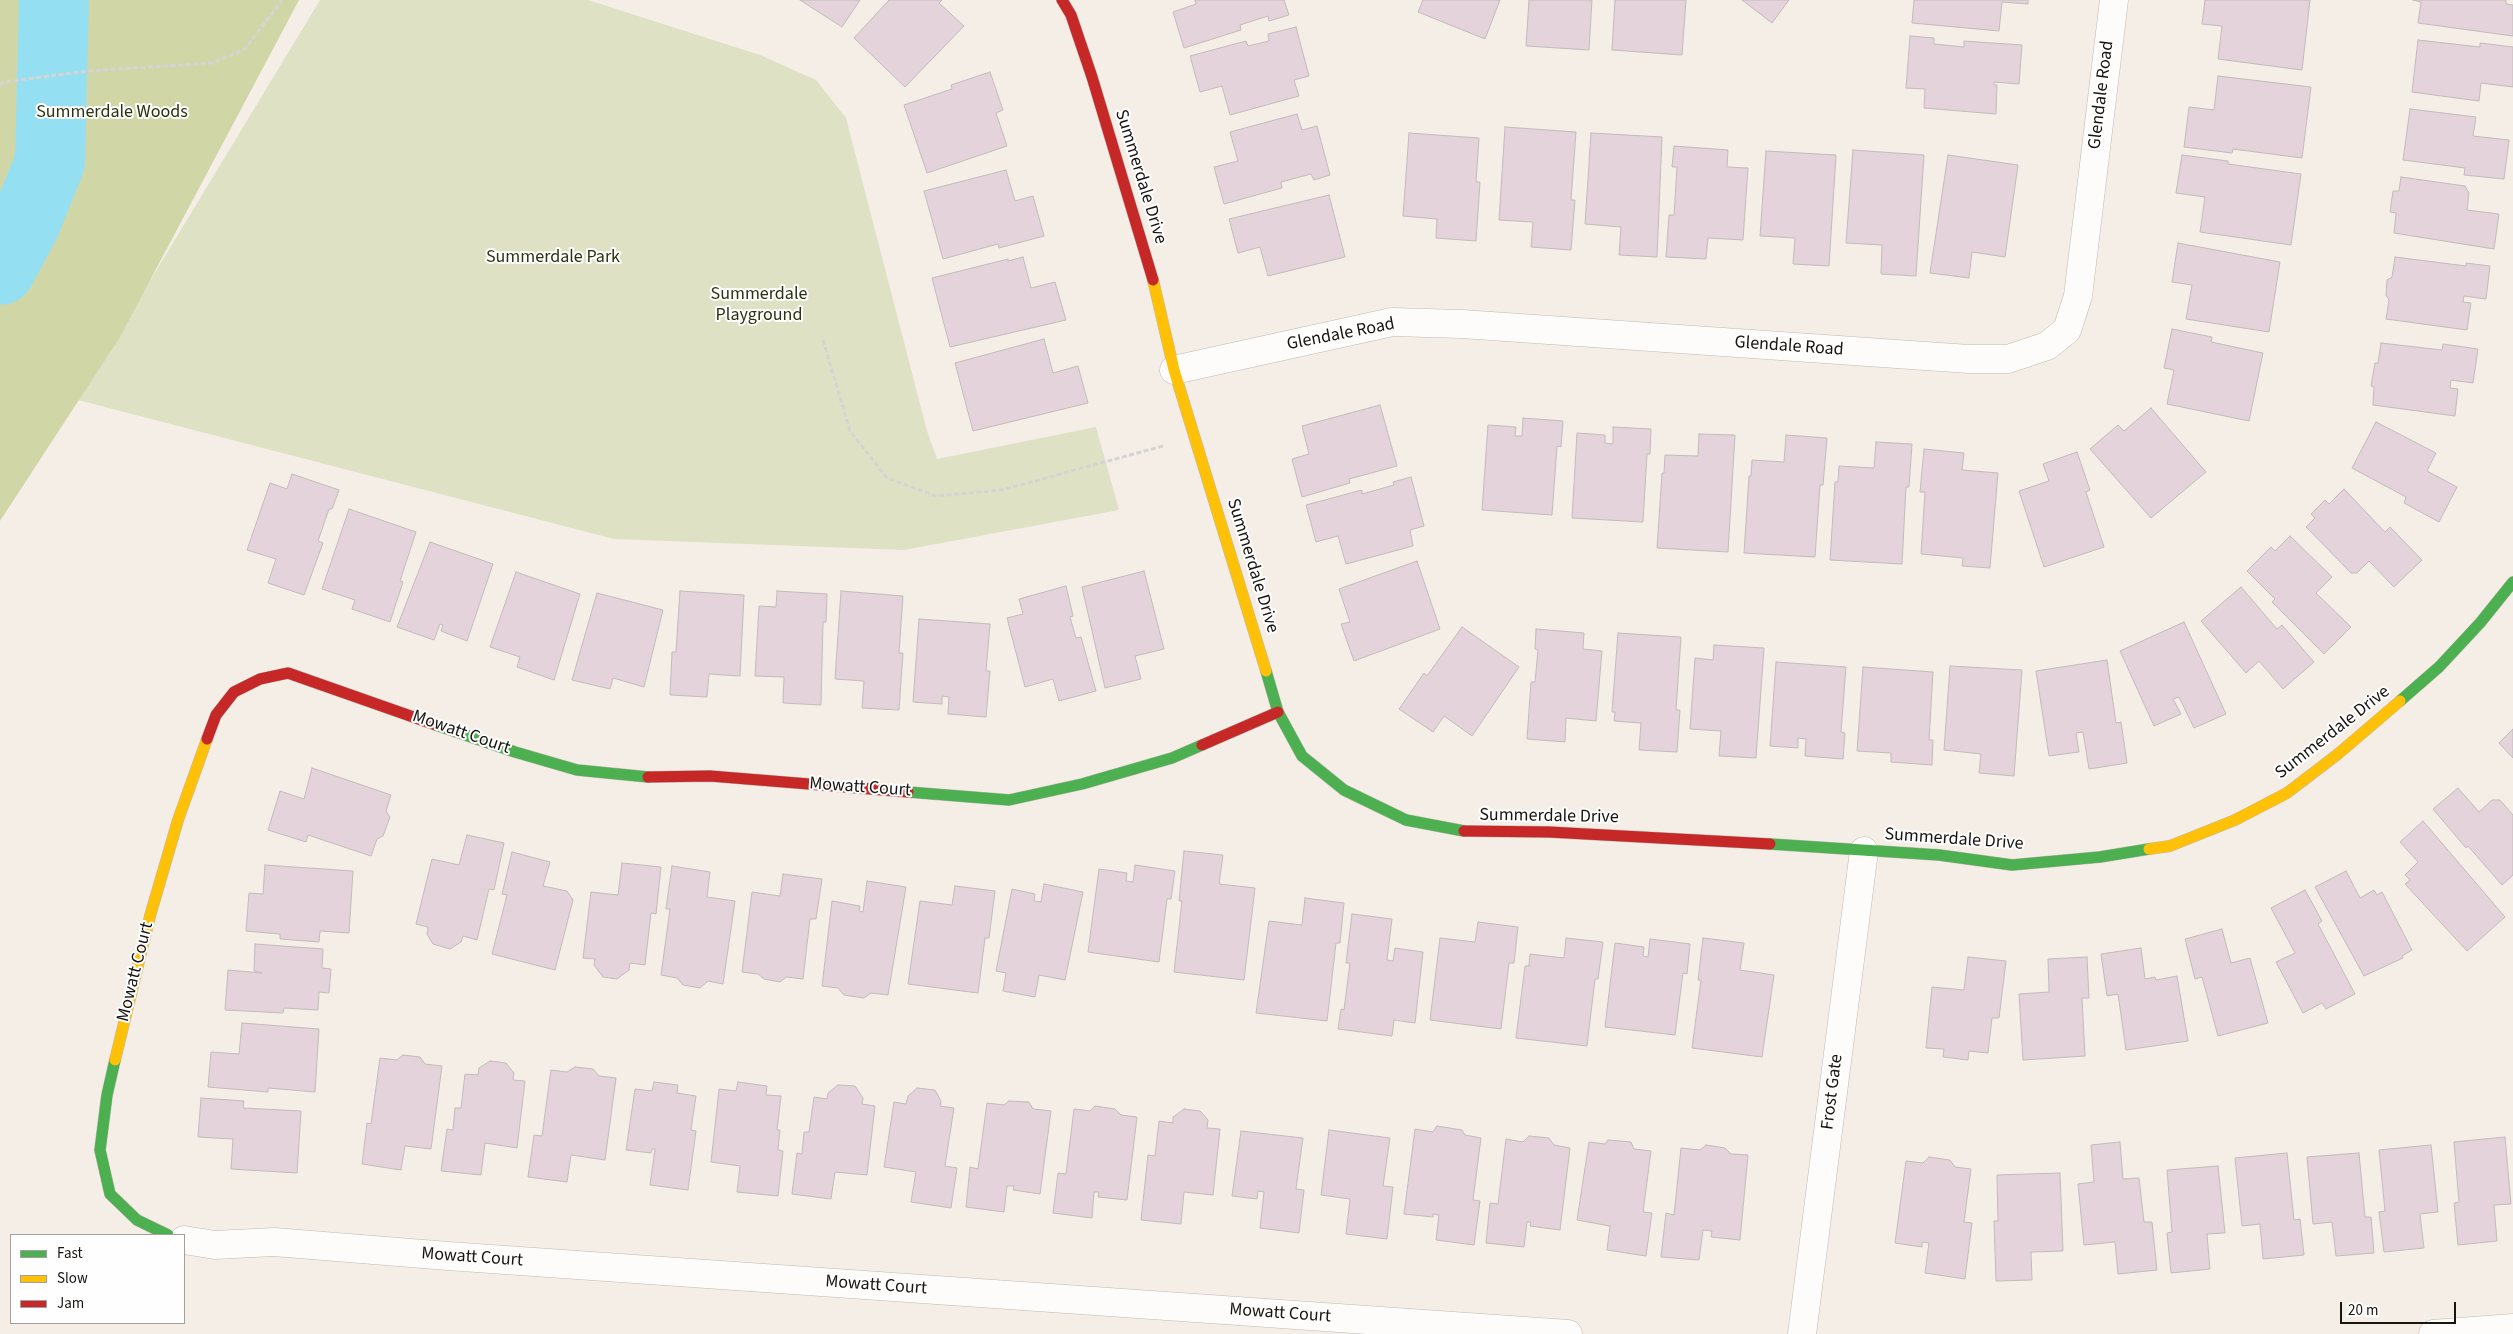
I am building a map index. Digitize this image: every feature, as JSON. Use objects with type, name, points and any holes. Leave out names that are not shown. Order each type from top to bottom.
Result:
[{"type":"street","name":"Summerdale Drive","points":[[1062,0],[1071,16],[1092,77],[1150,270],[1174,370],[1278,712],[1302,756],[1344,790],[1406,820],[1472,833],[1559,833],[1770,844],[1939,855],[2012,865],[2100,857],[2170,846],[2235,820],[2287,793],[2393,709],[2439,667],[2480,623],[2513,582]]},
{"type":"street","name":"Glendale Road","points":[[1174,370],[1392,322],[1462,324],[1969,359],[2008,359],[2047,346],[2067,330],[2078,296],[2114,0]]},
{"type":"street","name":"Mowatt Court","points":[[166,1234],[137,1220],[110,1194],[100,1150],[107,1095],[150,916],[178,820],[216,715],[234,692],[260,678],[288,673],[515,752],[577,770],[645,777],[710,776],[1009,800],[1082,784],[1172,758],[1278,712]]},
{"type":"street","name":"Frost Gate","points":[[1802,1334],[1864,851]]},
{"type":"street","name":"Mowatt Court","points":[[185,1240],[214,1245],[274,1242],[458,1257],[1568,1334]]},
{"type":"street","points":[[2434,1334],[2513,1328]]},
{"type":"path","points":[[0,85],[4,82],[88,72],[213,63],[246,49],[282,0]]},
{"type":"path","points":[[823,340],[850,431],[887,478],[936,496],[1002,490],[1195,437]]},
{"type":"green space","name":"Summerdale Woods","points":[[0,0],[299,0],[120,337],[0,521]]},
{"type":"green space","name":"Summerdale Park","points":[[320,0],[588,0],[760,55],[816,80],[846,118],[927,431],[937,459],[1096,427],[1119,510],[904,550],[614,539],[78,400]]},
{"type":"building","points":[[800,0],[860,0],[842,27]]},
{"type":"building","points":[[889,0],[942,0],[939,3],[964,26],[905,87],[854,38]]},
{"type":"building","points":[[1195,0],[1284,0],[1289,15],[1269,21],[1268,16],[1240,25],[1241,30],[1184,48],[1173,12],[1196,4]]},
{"type":"building","points":[[1423,0],[1500,0],[1485,39],[1418,12]]},
{"type":"building","points":[[1529,0],[1592,0],[1589,50],[1526,46]]},
{"type":"building","points":[[1615,0],[1686,0],[1682,55],[1612,50]]},
{"type":"building","points":[[1742,0],[1789,0],[1772,23]]},
{"type":"building","points":[[1914,0],[2028,0],[2028,4],[2002,2],[1999,31],[1912,23]]},
{"type":"building","points":[[2205,0],[2310,0],[2302,70],[2218,59],[2222,26],[2202,24]]},
{"type":"building","points":[[2413,0],[2506,0],[2506,4],[2513,5],[2513,36],[2418,23],[2421,2]]},
{"type":"building","points":[[1296,27],[1309,76],[1294,80],[1299,96],[1230,115],[1222,86],[1200,92],[1190,56],[1246,41],[1248,46],[1269,41],[1268,34]]},
{"type":"building","points":[[1910,36],[1934,38],[1934,44],[1964,47],[1964,41],[2022,45],[2019,84],[1994,82],[1994,85],[1997,85],[1996,114],[1924,108],[1925,89],[1906,88]]},
{"type":"building","points":[[2418,40],[2480,47],[2480,43],[2513,47],[2513,87],[2481,83],[2479,101],[2412,92]]},
{"type":"building","points":[[990,72],[1003,110],[996,113],[1007,146],[927,173],[904,105],[952,89],[951,85]]},
{"type":"building","points":[[2218,76],[2311,87],[2302,158],[2233,149],[2232,153],[2184,147],[2189,107],[2214,110]]},
{"type":"building","points":[[2410,109],[2476,117],[2473,136],[2509,140],[2504,179],[2464,175],[2465,168],[2403,160]]},
{"type":"building","points":[[1297,114],[1302,130],[1317,126],[1330,175],[1314,180],[1311,174],[1281,182],[1282,188],[1224,204],[1214,167],[1238,161],[1230,132]]},
{"type":"building","points":[[1505,127],[1576,132],[1571,200],[1575,200],[1571,250],[1531,247],[1533,222],[1499,220]]},
{"type":"building","points":[[1409,133],[1479,138],[1476,182],[1480,182],[1476,241],[1436,238],[1437,219],[1403,216]]},
{"type":"building","points":[[1591,133],[1662,137],[1657,257],[1619,255],[1621,227],[1585,224]]},
{"type":"building","points":[[1674,146],[1728,150],[1727,167],[1748,168],[1743,240],[1708,238],[1706,259],[1666,257],[1669,215],[1674,215],[1677,167],[1672,167]]},
{"type":"building","points":[[1853,150],[1924,155],[1916,276],[1881,274],[1882,245],[1846,243]]},
{"type":"building","points":[[1766,151],[1836,155],[1829,266],[1793,264],[1795,238],[1760,236]]},
{"type":"building","points":[[1948,155],[2018,165],[2005,257],[1972,252],[1969,278],[1930,273]]},
{"type":"building","points":[[2182,155],[2228,161],[2228,164],[2301,174],[2291,245],[2200,232],[2205,197],[2176,193]]},
{"type":"building","points":[[1006,170],[1015,201],[1033,196],[1044,236],[999,248],[998,244],[943,259],[924,191]]},
{"type":"building","points":[[2401,177],[2465,186],[2469,193],[2467,210],[2499,214],[2494,249],[2394,233],[2396,213],[2390,212],[2393,191],[2399,191]]},
{"type":"building","points":[[1329,195],[1345,257],[1268,276],[1260,247],[1238,253],[1229,219]]},
{"type":"building","points":[[2178,243],[2280,262],[2269,332],[2186,319],[2192,285],[2172,282]]},
{"type":"building","points":[[1023,257],[1031,288],[1055,282],[1066,320],[950,347],[932,278]]},
{"type":"building","points":[[2395,257],[2466,266],[2466,263],[2490,266],[2486,299],[2464,296],[2463,302],[2471,303],[2467,330],[2386,319],[2389,300],[2386,295],[2387,280],[2392,277]]},
{"type":"building","points":[[2172,329],[2212,337],[2211,342],[2263,353],[2249,421],[2167,404],[2174,370],[2164,368]]},
{"type":"building","points":[[1044,339],[1053,373],[1078,366],[1088,403],[973,431],[955,363]]},
{"type":"building","points":[[2381,343],[2442,350],[2443,344],[2478,349],[2473,383],[2451,380],[2450,388],[2458,389],[2455,416],[2373,405],[2374,387],[2371,386],[2375,363],[2378,363]]},
{"type":"building","points":[[1380,405],[1397,466],[1349,479],[1350,483],[1302,497],[1292,459],[1309,454],[1302,426]]},
{"type":"building","points":[[2151,408],[2206,472],[2151,518],[2090,449],[2118,425],[2124,431]]},
{"type":"building","points":[[1523,418],[1563,421],[1561,447],[1557,446],[1552,515],[1482,510],[1488,425],[1516,427],[1515,436],[1522,436]]},
{"type":"building","points":[[2376,422],[2436,453],[2427,471],[2457,487],[2439,522],[2404,503],[2406,497],[2352,468]]},
{"type":"building","points":[[1613,427],[1651,429],[1650,454],[1647,454],[1643,522],[1572,518],[1577,433],[1605,435],[1605,443],[1613,444]]},
{"type":"building","points":[[1699,434],[1735,435],[1728,552],[1657,548],[1665,455],[1698,456]]},
{"type":"building","points":[[1786,435],[1827,438],[1823,485],[1820,485],[1815,557],[1744,553],[1749,476],[1751,476],[1752,460],[1784,462]]},
{"type":"building","points":[[1876,442],[1912,444],[1909,487],[1906,487],[1902,564],[1830,560],[1835,482],[1838,482],[1839,466],[1874,468]]},
{"type":"building","points":[[1924,449],[1964,453],[1962,470],[1998,473],[1990,568],[1962,566],[1963,558],[1921,554],[1925,492],[1920,492]]},
{"type":"building","points":[[2077,452],[2090,490],[2086,492],[2104,547],[2044,567],[2019,491],[2049,481],[2043,464]]},
{"type":"building","points":[[292,474],[339,490],[332,509],[329,509],[318,541],[323,543],[304,595],[268,583],[276,559],[247,550],[270,483],[287,489]]},
{"type":"building","points":[[1411,477],[1424,526],[1410,530],[1413,546],[1346,564],[1338,536],[1316,542],[1306,505],[1362,490],[1362,494],[1394,485],[1393,482]]},
{"type":"building","points":[[2344,489],[2385,532],[2390,527],[2422,560],[2394,587],[2369,561],[2357,573],[2351,573],[2306,527],[2315,518],[2311,514],[2325,500],[2329,504]]},
{"type":"building","points":[[349,509],[416,532],[400,581],[403,582],[390,622],[352,609],[355,600],[322,589]]},
{"type":"building","points":[[2290,536],[2332,577],[2316,593],[2351,627],[2324,654],[2272,602],[2275,599],[2247,571],[2271,547],[2275,551]]},
{"type":"building","points":[[430,542],[493,564],[467,641],[441,631],[443,625],[440,624],[434,640],[397,627]]},
{"type":"building","points":[[1417,561],[1440,629],[1354,661],[1341,624],[1350,622],[1339,589]]},
{"type":"building","points":[[1144,571],[1164,649],[1135,656],[1141,679],[1105,688],[1082,587]]},
{"type":"building","points":[[516,572],[580,594],[554,680],[517,667],[520,657],[490,647]]},
{"type":"building","points":[[1066,586],[1073,616],[1070,617],[1076,638],[1081,637],[1096,691],[1059,701],[1053,679],[1025,687],[1007,618],[1023,614],[1019,599]]},
{"type":"building","points":[[2241,587],[2277,629],[2282,625],[2314,662],[2283,689],[2259,661],[2246,673],[2201,621]]},
{"type":"building","points":[[680,591],[744,595],[740,676],[709,674],[707,697],[670,695],[672,652],[676,652]]},
{"type":"building","points":[[777,591],[827,594],[826,622],[823,622],[821,705],[783,703],[784,677],[755,676],[759,606],[776,607]]},
{"type":"building","points":[[841,591],[903,596],[899,653],[903,653],[899,710],[862,708],[864,681],[835,679]]},
{"type":"building","points":[[597,593],[663,610],[644,687],[613,678],[610,689],[572,680]]},
{"type":"building","points":[[919,619],[990,624],[986,671],[990,671],[986,717],[948,714],[949,697],[942,696],[942,704],[913,702]]},
{"type":"building","points":[[2184,622],[2226,714],[2194,728],[2179,697],[2173,699],[2181,714],[2154,726],[2120,651]]},
{"type":"building","points":[[1462,627],[1519,667],[1472,736],[1444,716],[1433,732],[1399,709],[1424,673],[1427,676]]},
{"type":"building","points":[[1536,629],[1584,633],[1583,649],[1602,651],[1596,721],[1566,718],[1565,742],[1527,739],[1531,682],[1535,682],[1538,650],[1535,649]]},
{"type":"building","points":[[1618,633],[1681,637],[1676,710],[1680,710],[1677,752],[1639,750],[1641,723],[1614,721],[1615,712],[1612,712]]},
{"type":"building","points":[[1714,645],[1764,648],[1756,758],[1719,756],[1721,731],[1690,729],[1695,658],[1713,660]]},
{"type":"building","points":[[2107,660],[2116,723],[2121,722],[2127,763],[2089,769],[2083,732],[2076,733],[2079,752],[2049,756],[2036,671]]},
{"type":"building","points":[[1776,662],[1846,667],[1841,732],[1845,733],[1843,759],[1805,756],[1806,739],[1798,738],[1798,748],[1770,746]]},
{"type":"building","points":[[1950,666],[2022,670],[2014,776],[1979,773],[1981,754],[1944,750]]},
{"type":"building","points":[[1863,667],[1933,672],[1929,740],[1933,740],[1932,765],[1891,762],[1891,753],[1857,751]]},
{"type":"building","points":[[2513,729],[2513,758],[2499,743]]},
{"type":"building","points":[[312,768],[391,795],[386,811],[390,817],[383,836],[377,839],[371,856],[308,835],[306,842],[268,830],[280,791],[304,799]]},
{"type":"building","points":[[2458,788],[2479,812],[2492,800],[2500,800],[2513,815],[2513,875],[2502,885],[2468,846],[2466,848],[2433,809]]},
{"type":"building","points":[[2423,821],[2505,917],[2467,951],[2405,884],[2410,880],[2405,875],[2418,862],[2400,842]]},
{"type":"building","points":[[467,835],[504,843],[494,890],[489,889],[477,940],[463,936],[461,942],[450,949],[433,944],[427,934],[428,927],[416,924],[432,859],[459,865]]},
{"type":"building","points":[[1184,851],[1223,855],[1219,884],[1255,888],[1244,980],[1174,972],[1182,901],[1179,901]]},
{"type":"building","points":[[512,852],[550,862],[543,886],[567,891],[573,900],[555,970],[492,954],[507,895],[502,894]]},
{"type":"building","points":[[622,863],[661,867],[656,914],[651,913],[645,965],[630,963],[629,970],[617,979],[603,977],[594,965],[595,959],[583,958],[591,892],[618,895]]},
{"type":"building","points":[[265,865],[353,871],[349,933],[320,931],[319,942],[280,939],[280,934],[246,931],[249,893],[263,894]]},
{"type":"building","points":[[1135,865],[1175,871],[1171,899],[1167,899],[1159,962],[1088,952],[1099,869],[1127,873],[1126,881],[1133,882]]},
{"type":"building","points":[[672,866],[710,872],[707,897],[735,901],[723,984],[708,981],[700,988],[683,985],[677,978],[661,975],[670,909],[666,909]]},
{"type":"building","points":[[2346,871],[2360,898],[2374,890],[2377,895],[2382,892],[2412,950],[2402,956],[2403,958],[2364,976],[2315,887]]},
{"type":"building","points":[[783,874],[822,879],[816,919],[810,919],[803,979],[786,977],[780,982],[764,979],[758,974],[742,972],[752,892],[780,896]]},
{"type":"building","points":[[867,881],[906,887],[888,995],[871,993],[864,998],[844,995],[838,988],[822,986],[832,901],[860,906],[859,911],[863,912]]},
{"type":"building","points":[[1044,884],[1083,892],[1065,980],[1039,975],[1035,997],[1003,991],[1006,973],[996,971],[1012,889],[1035,894],[1034,901],[1041,902]]},
{"type":"building","points":[[955,886],[995,891],[989,938],[985,938],[978,993],[908,984],[920,901],[952,905]]},
{"type":"building","points":[[2305,890],[2322,921],[2318,924],[2355,994],[2326,1009],[2322,1003],[2303,1013],[2276,962],[2295,953],[2271,908]]},
{"type":"building","points":[[1305,898],[1344,903],[1340,943],[1336,943],[1327,1021],[1256,1013],[1269,921],[1302,925]]},
{"type":"building","points":[[1352,914],[1392,919],[1387,960],[1393,961],[1395,948],[1423,952],[1415,1023],[1394,1020],[1392,1036],[1338,1029],[1341,1009],[1344,1010],[1350,963],[1346,963]]},
{"type":"building","points":[[1478,922],[1518,927],[1514,963],[1509,963],[1501,1029],[1430,1020],[1440,938],[1475,942]]},
{"type":"building","points":[[2222,929],[2231,963],[2250,958],[2268,1023],[2218,1036],[2202,977],[2195,979],[2185,939]]},
{"type":"building","points":[[1566,938],[1603,942],[1598,979],[1595,979],[1587,1046],[1516,1038],[1525,966],[1529,966],[1530,954],[1564,958]]},
{"type":"building","points":[[1703,938],[1744,943],[1740,970],[1774,975],[1762,1057],[1692,1048],[1701,980],[1698,980]]},
{"type":"building","points":[[1650,939],[1690,944],[1687,974],[1683,973],[1675,1035],[1605,1027],[1615,943],[1644,947],[1643,956],[1648,957]]},
{"type":"building","points":[[255,944],[323,949],[322,968],[331,969],[329,993],[319,992],[318,1010],[284,1008],[283,1013],[225,1010],[228,970],[262,973],[254,971]]},
{"type":"building","points":[[2141,948],[2145,979],[2155,977],[2156,980],[2177,976],[2188,1041],[2126,1050],[2118,994],[2107,996],[2101,954]]},
{"type":"building","points":[[1968,957],[2006,961],[1999,1018],[1992,1018],[1988,1053],[1969,1051],[1968,1060],[1943,1057],[1944,1049],[1926,1048],[1932,987],[1964,990]]},
{"type":"building","points":[[2087,957],[2089,998],[2082,998],[2085,1056],[2023,1060],[2019,994],[2049,992],[2048,959]]},
{"type":"building","points":[[242,1023],[319,1029],[315,1092],[268,1088],[268,1092],[208,1087],[211,1052],[239,1054]]},
{"type":"building","points":[[403,1055],[420,1057],[425,1064],[442,1066],[431,1149],[405,1146],[401,1170],[362,1164],[367,1123],[371,1124],[380,1058],[397,1060]]},
{"type":"building","points":[[490,1061],[506,1063],[514,1073],[513,1080],[525,1081],[517,1148],[485,1143],[481,1175],[441,1171],[447,1129],[453,1130],[455,1108],[461,1108],[465,1074],[478,1075],[479,1068]]},
{"type":"building","points":[[575,1067],[593,1069],[599,1076],[616,1078],[605,1160],[571,1155],[567,1182],[528,1177],[534,1135],[542,1136],[551,1070],[567,1072]]},
{"type":"building","points":[[654,1082],[678,1085],[677,1093],[696,1096],[691,1130],[696,1131],[688,1190],[650,1185],[655,1149],[652,1149],[651,1153],[626,1150],[635,1089],[652,1091]]},
{"type":"building","points":[[738,1082],[767,1086],[766,1095],[781,1096],[777,1130],[780,1130],[778,1150],[783,1151],[778,1196],[737,1192],[740,1166],[711,1162],[719,1089],[736,1091]]},
{"type":"building","points":[[838,1085],[855,1086],[863,1098],[862,1104],[875,1106],[867,1175],[835,1172],[831,1199],[792,1194],[797,1153],[802,1154],[804,1132],[809,1132],[814,1097],[827,1099],[828,1093]]},
{"type":"building","points":[[917,1088],[935,1090],[941,1101],[940,1106],[954,1108],[945,1166],[957,1168],[951,1208],[911,1202],[916,1172],[884,1167],[894,1102],[906,1104],[908,1096]]},
{"type":"building","points":[[201,1098],[244,1101],[243,1108],[301,1111],[297,1173],[231,1169],[233,1139],[198,1137]]},
{"type":"building","points":[[1009,1101],[1029,1102],[1033,1109],[1051,1111],[1040,1194],[1013,1190],[1014,1186],[1007,1186],[1004,1212],[966,1207],[970,1167],[978,1169],[987,1103],[1004,1105]]},
{"type":"building","points":[[1095,1106],[1115,1109],[1121,1115],[1137,1117],[1127,1200],[1098,1197],[1099,1192],[1094,1192],[1092,1218],[1053,1213],[1058,1173],[1066,1174],[1074,1109],[1090,1111]]},
{"type":"building","points":[[1184,1109],[1200,1111],[1208,1120],[1207,1128],[1220,1129],[1213,1195],[1184,1192],[1181,1224],[1141,1220],[1148,1155],[1155,1156],[1159,1121],[1173,1123],[1173,1117]]},
{"type":"building","points":[[1437,1126],[1462,1130],[1465,1135],[1481,1138],[1473,1200],[1480,1201],[1474,1245],[1436,1240],[1439,1215],[1433,1214],[1433,1217],[1404,1214],[1415,1129],[1433,1132]]},
{"type":"building","points":[[1329,1130],[1390,1138],[1383,1186],[1393,1187],[1387,1239],[1346,1234],[1350,1199],[1321,1195]]},
{"type":"building","points":[[1241,1131],[1303,1138],[1296,1189],[1304,1190],[1299,1233],[1260,1228],[1264,1192],[1258,1191],[1257,1199],[1232,1196]]},
{"type":"building","points":[[1529,1136],[1549,1138],[1554,1145],[1570,1148],[1560,1230],[1530,1226],[1531,1222],[1527,1222],[1524,1247],[1486,1243],[1490,1203],[1498,1204],[1506,1139],[1523,1142]]},
{"type":"building","points":[[2505,1137],[2511,1204],[2494,1205],[2497,1241],[2458,1245],[2454,1203],[2459,1202],[2454,1142]]},
{"type":"building","points":[[1608,1140],[1631,1142],[1634,1149],[1651,1151],[1643,1212],[1652,1213],[1646,1256],[1607,1250],[1610,1226],[1577,1220],[1589,1142],[1605,1144]]},
{"type":"building","points":[[2120,1142],[2123,1179],[2139,1178],[2144,1222],[2152,1222],[2157,1270],[2118,1274],[2115,1242],[2084,1245],[2078,1184],[2094,1182],[2091,1145]]},
{"type":"building","points":[[1706,1145],[1725,1148],[1731,1154],[1748,1155],[1740,1240],[1711,1237],[1712,1231],[1703,1230],[1699,1260],[1661,1257],[1666,1213],[1674,1215],[1681,1148],[1700,1150]]},
{"type":"building","points":[[2431,1145],[2438,1212],[2420,1214],[2424,1248],[2384,1252],[2379,1212],[2385,1211],[2379,1150]]},
{"type":"building","points":[[2287,1153],[2294,1220],[2300,1219],[2304,1255],[2263,1259],[2260,1224],[2242,1226],[2235,1158]]},
{"type":"building","points":[[2359,1153],[2365,1217],[2371,1217],[2374,1253],[2336,1256],[2332,1222],[2313,1224],[2307,1157]]},
{"type":"building","points":[[1929,1157],[1950,1160],[1955,1167],[1971,1169],[1964,1222],[1972,1223],[1965,1279],[1925,1273],[1929,1243],[1922,1242],[1922,1247],[1895,1243],[1906,1161],[1923,1163]]},
{"type":"building","points":[[2218,1166],[2225,1233],[2207,1234],[2210,1269],[2171,1273],[2167,1233],[2172,1232],[2167,1170]]},
{"type":"building","points":[[2060,1173],[2063,1251],[2031,1252],[2032,1280],[1996,1281],[1994,1221],[1998,1221],[1997,1175]]},
{"type":"waterway","points":[[0,270],[25,224],[50,162],[54,0]]},
{"type":"traffic: fast","points":[[2400,701],[2439,667],[2480,623],[2513,582]]},
{"type":"traffic: fast","points":[[1266,671],[1278,712],[1302,756],[1344,790],[1406,820],[1464,831]]},
{"type":"traffic: fast","points":[[436,725],[515,752],[577,770],[648,777]]},
{"type":"traffic: fast","points":[[908,792],[1009,800],[1082,784],[1172,758],[1202,745]]},
{"type":"traffic: fast","points":[[1770,844],[1939,855],[2012,865],[2100,857],[2149,849]]},
{"type":"traffic: fast","points":[[115,1060],[107,1095],[100,1150],[110,1194],[137,1220],[166,1234]]},
{"type":"traffic: slow","points":[[1153,280],[1174,370],[1266,671]]},
{"type":"traffic: slow","points":[[2149,849],[2170,846],[2235,820],[2287,793],[2338,754],[2400,701]]},
{"type":"traffic: slow","points":[[115,1060],[150,916],[178,820],[207,739]]},
{"type":"traffic: jam","points":[[1062,0],[1071,15],[1092,77],[1153,280]]},
{"type":"traffic: jam","points":[[207,739],[216,715],[234,692],[260,679],[288,673],[436,725]]},
{"type":"traffic: jam","points":[[1202,745],[1278,712]]},
{"type":"traffic: jam","points":[[648,777],[710,776],[908,792]]},
{"type":"traffic: jam","points":[[1464,831],[1549,832],[1770,844]]},
{"type":"park label","name":"Summerdale Playground","points":[[759,305]]}]
